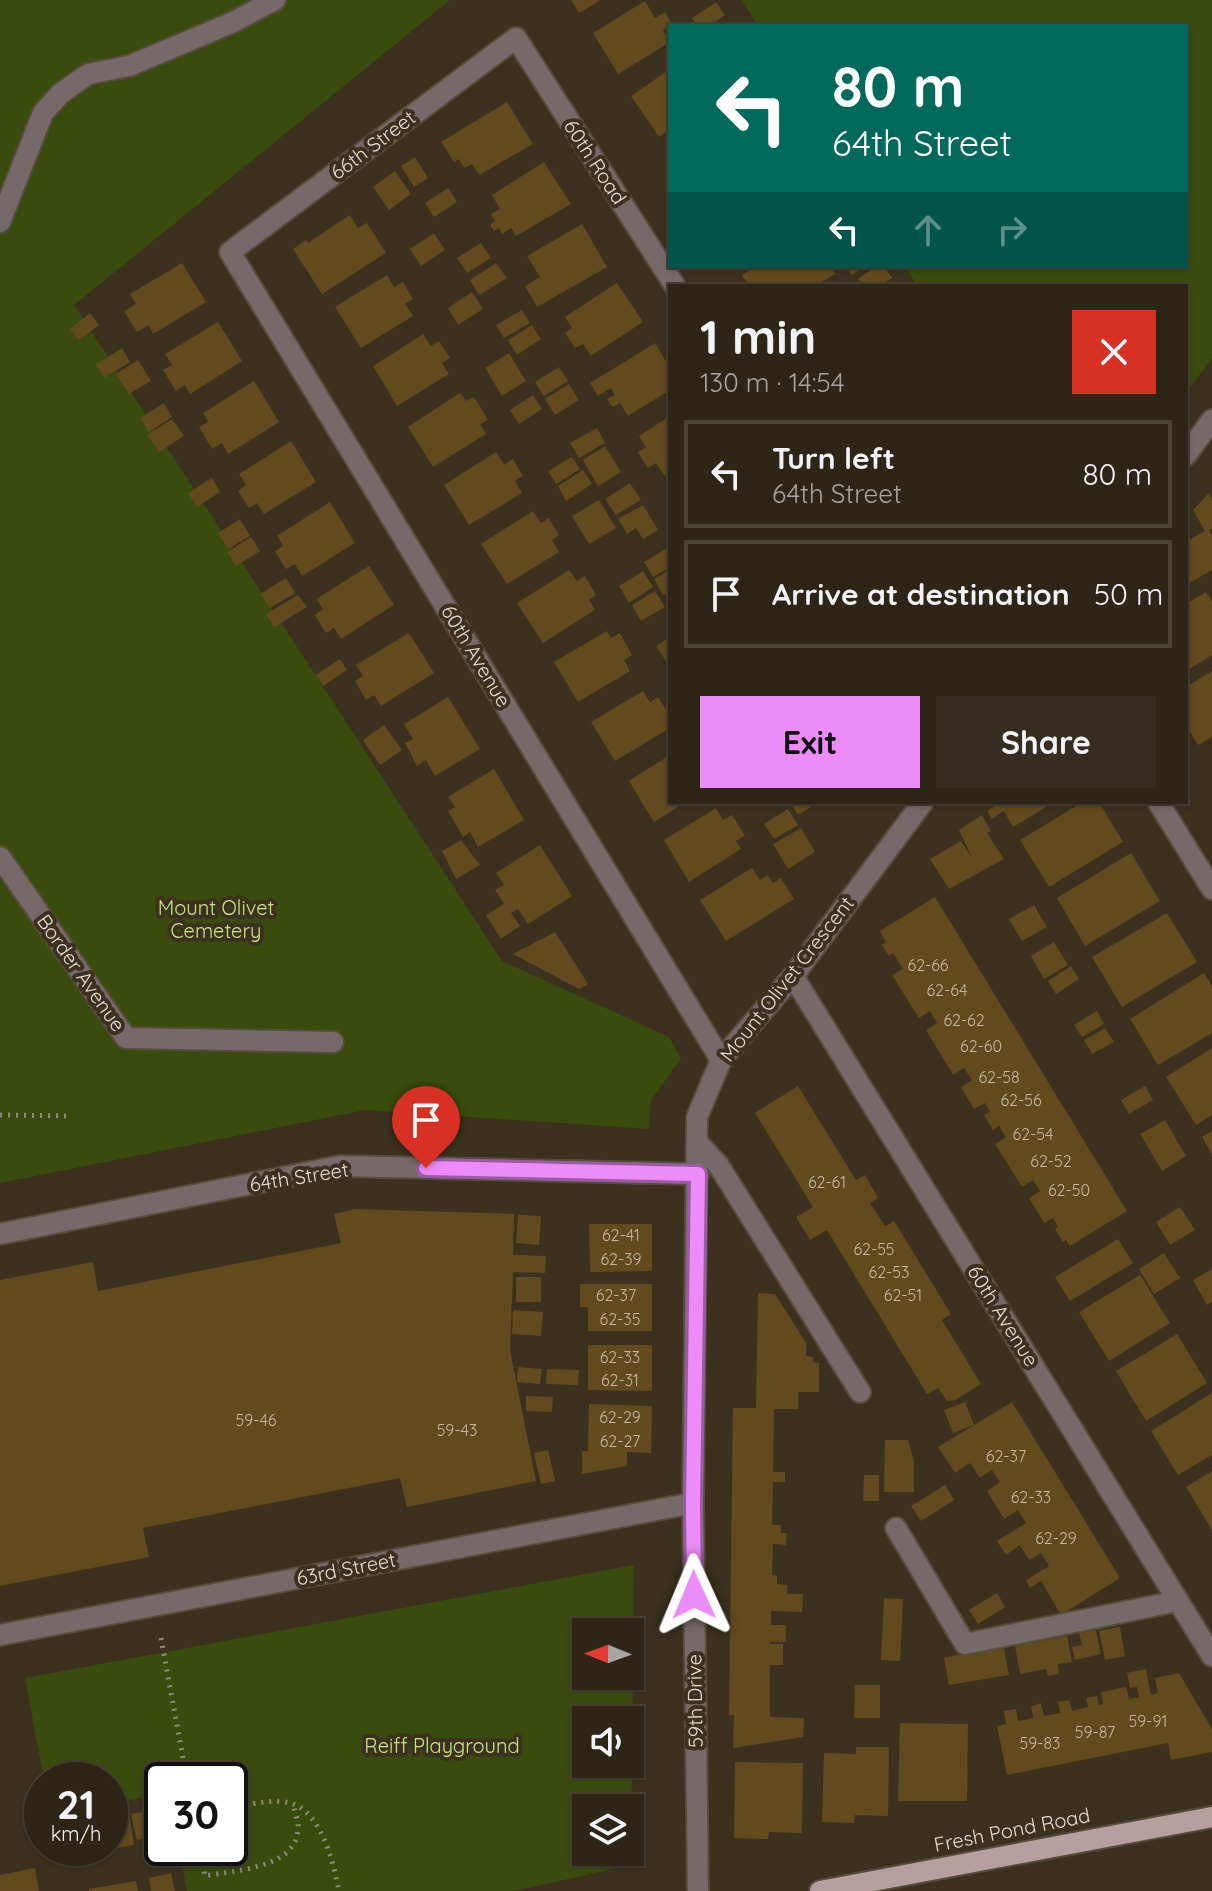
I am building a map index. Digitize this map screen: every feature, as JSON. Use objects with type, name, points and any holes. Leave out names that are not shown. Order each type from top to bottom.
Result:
[{"type":"main road","name":"Fresh Pond Road","points":[[820,1891],[1212,1817]]},
{"type":"street","points":[[0,222],[43,113],[60,94],[88,74],[129,66],[231,23],[275,0]]},
{"type":"street","name":"66th Street","points":[[230,252],[516,38]]},
{"type":"street","name":"60th Road","points":[[516,38],[674,284]]},
{"type":"street","name":"60th Avenue","points":[[230,252],[721,1060]]},
{"type":"street","points":[[1188,452],[1212,420]]},
{"type":"street","name":"Mount Olivet Crescent","points":[[698,1174],[697,1117],[721,1060],[793,976],[922,804]]},
{"type":"street","points":[[1159,804],[1212,889]]},
{"type":"street","name":"Border Avenue","points":[[0,857],[126,1038],[333,1042]]},
{"type":"street","name":"60th Avenue","points":[[793,976],[1212,1656]]},
{"type":"street","points":[[697,1142],[719,1166],[860,1392]]},
{"type":"street","name":"64th Street","points":[[0,1234],[340,1166],[698,1174]]},
{"type":"street","name":"59th Drive","points":[[698,1174],[693,1503],[698,1891]]},
{"type":"street","name":"63rd Street","points":[[0,1635],[693,1503]]},
{"type":"street","points":[[896,1528],[965,1644],[1178,1601]]},
{"type":"path","points":[[0,1115],[69,1116]]},
{"type":"path","points":[[161,1638],[184,1762]]},
{"type":"path","points":[[248,1806],[273,1801],[293,1803],[307,1812],[323,1837],[339,1891]]},
{"type":"path","points":[[203,1866],[205,1876],[266,1863],[284,1855],[294,1843],[298,1828],[293,1803]]},
{"type":"green space","name":"Mount Olivet Cemetery","points":[[0,0],[450,0],[74,305],[502,961],[669,1037],[681,1059],[651,1100],[649,1129],[365,1110],[0,1183]]},
{"type":"green space","points":[[742,0],[1212,0],[1212,358],[1188,390],[1188,284],[916,284],[906,268],[1188,268],[1188,24],[757,24]]},
{"type":"green space","name":"Reiff Playground","points":[[634,1565],[633,1618],[572,1618],[572,1690],[633,1690],[633,1706],[572,1706],[572,1778],[632,1778],[632,1794],[572,1794],[572,1866],[626,1866],[514,1891],[187,1891],[182,1866],[248,1866],[248,1762],[144,1762],[144,1798],[128,1800],[128,1762],[41,1762],[25,1678]]},
{"type":"building","points":[[571,0],[601,0],[579,13]]},
{"type":"building","points":[[645,1],[655,18],[665,12],[672,24],[663,30],[668,43],[618,74],[593,33]]},
{"type":"building","points":[[716,2],[725,15],[712,24],[696,24],[692,18]]},
{"type":"building","points":[[668,70],[668,130],[659,137],[631,96]]},
{"type":"building","points":[[507,102],[533,144],[479,175],[472,164],[464,168],[459,159],[454,162],[441,142]]},
{"type":"building","points":[[415,157],[428,178],[414,187],[401,166]]},
{"type":"building","points":[[544,162],[571,204],[516,236],[511,228],[502,234],[499,228],[494,231],[490,225],[495,221],[491,214],[500,209],[492,195]]},
{"type":"building","points":[[395,171],[411,194],[389,210],[373,187]]},
{"type":"building","points":[[448,188],[457,202],[434,217],[425,203]]},
{"type":"building","points":[[350,215],[358,228],[367,223],[386,253],[322,294],[293,249],[306,240],[308,243]]},
{"type":"building","points":[[582,224],[607,267],[537,307],[525,286],[540,277],[527,256]]},
{"type":"building","points":[[434,233],[445,250],[421,266],[410,249]]},
{"type":"building","points":[[481,243],[491,258],[467,273],[457,258]]},
{"type":"building","points":[[182,263],[206,302],[153,334],[149,325],[137,332],[124,311],[136,304],[130,294]]},
{"type":"building","points":[[496,263],[507,278],[479,295],[470,280]]},
{"type":"building","points":[[754,268],[831,268],[835,274],[818,284],[748,284],[742,275]]},
{"type":"building","points":[[847,268],[862,268],[852,275]]},
{"type":"building","points":[[873,268],[885,268],[892,278],[883,284],[862,284],[858,279]]},
{"type":"building","points":[[387,275],[394,287],[403,282],[413,299],[405,304],[413,316],[361,348],[335,307]]},
{"type":"building","points":[[617,283],[643,322],[591,356],[583,344],[575,348],[565,333],[572,328],[565,317]]},
{"type":"building","points":[[472,292],[483,309],[458,325],[448,308]]},
{"type":"building","points":[[522,310],[530,323],[504,338],[496,325]]},
{"type":"building","points":[[90,313],[99,325],[79,340],[70,329]]},
{"type":"building","points":[[218,322],[242,361],[190,394],[185,385],[176,391],[163,370],[172,365],[165,354]]},
{"type":"building","points":[[532,325],[541,339],[517,355],[508,340]]},
{"type":"building","points":[[423,334],[431,346],[439,341],[450,358],[442,363],[449,374],[397,406],[373,366]]},
{"type":"building","points":[[655,343],[668,365],[668,391],[628,416],[620,403],[612,407],[607,399],[615,395],[611,388],[598,396],[590,383]]},
{"type":"building","points":[[122,348],[130,362],[104,378],[96,364]]},
{"type":"building","points":[[509,353],[526,381],[502,396],[485,368]]},
{"type":"building","points":[[138,360],[151,381],[129,394],[116,374]]},
{"type":"building","points":[[559,367],[568,381],[544,396],[535,382]]},
{"type":"building","points":[[254,381],[279,422],[228,454],[222,443],[212,449],[199,427],[208,422],[203,413]]},
{"type":"building","points":[[569,384],[579,400],[555,415],[545,399]]},
{"type":"building","points":[[460,393],[466,401],[474,397],[481,408],[488,420],[480,424],[486,434],[433,467],[408,427]]},
{"type":"building","points":[[533,395],[542,409],[519,424],[510,410]]},
{"type":"building","points":[[164,403],[172,417],[149,432],[140,418]]},
{"type":"building","points":[[668,417],[668,474],[665,476],[656,463],[648,468],[638,452],[646,447],[639,436]]},
{"type":"building","points":[[172,419],[184,436],[159,452],[147,435]]},
{"type":"building","points":[[597,428],[605,443],[579,458],[570,443]]},
{"type":"building","points":[[291,441],[316,482],[264,514],[257,503],[249,508],[238,491],[246,485],[239,474]]},
{"type":"building","points":[[605,446],[621,472],[598,486],[583,460]]},
{"type":"building","points":[[496,452],[504,465],[513,459],[523,476],[515,481],[522,493],[469,525],[444,485]]},
{"type":"building","points":[[572,457],[580,469],[556,484],[548,471]]},
{"type":"building","points":[[583,470],[592,484],[566,501],[558,486]]},
{"type":"building","points":[[212,478],[220,492],[197,507],[188,493]]},
{"type":"building","points":[[630,483],[641,500],[616,515],[605,499]]},
{"type":"building","points":[[1209,493],[1212,498],[1212,529],[1209,530],[1212,535],[1212,570],[1188,584],[1188,541],[1205,531],[1193,510]]},
{"type":"building","points":[[599,500],[616,528],[589,544],[572,516]]},
{"type":"building","points":[[330,502],[355,543],[302,576],[295,564],[286,569],[275,551],[283,546],[277,536]]},
{"type":"building","points":[[643,505],[658,530],[643,539],[636,528],[627,534],[618,519]]},
{"type":"building","points":[[533,511],[541,523],[549,518],[559,535],[552,540],[559,552],[507,584],[481,544]]},
{"type":"building","points":[[240,519],[250,536],[228,549],[218,533]]},
{"type":"building","points":[[251,537],[260,551],[236,566],[227,552]]},
{"type":"building","points":[[668,548],[668,568],[653,577],[644,562]]},
{"type":"building","points":[[369,566],[394,605],[341,639],[334,628],[326,633],[315,615],[323,609],[316,599]]},
{"type":"building","points":[[569,570],[577,581],[585,576],[596,595],[589,600],[595,610],[543,643],[517,603]]},
{"type":"building","points":[[643,571],[653,587],[629,603],[619,586]]},
{"type":"building","points":[[668,571],[668,592],[663,595],[654,579]]},
{"type":"building","points":[[286,578],[295,593],[270,608],[260,594]]},
{"type":"building","points":[[655,591],[665,607],[641,621],[632,605]]},
{"type":"building","points":[[1206,592],[1212,601],[1212,655],[1188,670],[1188,603]]},
{"type":"building","points":[[298,595],[307,607],[274,627],[266,614]]},
{"type":"building","points":[[607,631],[611,638],[620,633],[632,655],[624,660],[630,671],[578,702],[554,662]]},
{"type":"building","points":[[409,633],[434,673],[381,706],[374,695],[366,700],[355,681],[363,676],[356,665]]},
{"type":"building","points":[[668,638],[668,660],[666,661],[656,646]]},
{"type":"building","points":[[340,659],[347,670],[323,686],[316,675]]},
{"type":"building","points":[[1212,671],[1212,737],[1198,745],[1188,728],[1188,686]]},
{"type":"building","points":[[643,691],[650,702],[658,697],[665,708],[668,706],[668,729],[615,761],[591,722]]},
{"type":"building","points":[[448,697],[480,749],[435,776],[426,760],[417,766],[405,743],[413,739],[404,724]]},
{"type":"building","points":[[384,725],[402,750],[380,765],[363,740]]},
{"type":"building","points":[[668,756],[668,804],[683,804],[654,822],[629,781]]},
{"type":"building","points":[[494,769],[524,820],[478,847],[470,832],[463,837],[448,811],[455,807],[448,797]]},
{"type":"building","points":[[791,804],[816,804],[798,815]]},
{"type":"building","points":[[1051,804],[1013,827],[1004,811],[992,819],[987,811],[996,805]]},
{"type":"building","points":[[1080,804],[1100,804],[1123,842],[1049,887],[1020,840]]},
{"type":"building","points":[[716,808],[723,820],[732,815],[745,836],[736,841],[741,849],[689,882],[664,840]]},
{"type":"building","points":[[788,809],[798,825],[774,839],[764,824]]},
{"type":"building","points":[[982,815],[991,831],[987,833],[1004,859],[949,889],[930,859],[961,841],[972,858],[959,830]]},
{"type":"building","points":[[801,828],[815,852],[788,869],[773,844]]},
{"type":"building","points":[[461,840],[480,865],[456,879],[442,851]]},
{"type":"building","points":[[540,845],[572,896],[528,924],[518,909],[511,913],[520,926],[501,939],[486,915],[504,904],[495,890],[504,885],[496,873]]},
{"type":"building","points":[[1131,853],[1160,901],[1085,946],[1057,898]]},
{"type":"building","points":[[752,868],[760,880],[768,875],[773,883],[781,878],[794,899],[726,941],[700,900]]},
{"type":"building","points":[[935,897],[1127,1211],[1070,1246],[1066,1240],[1063,1242],[1055,1229],[1058,1227],[1053,1218],[1044,1223],[1029,1198],[1040,1191],[1033,1180],[1022,1187],[995,1144],[1006,1137],[999,1126],[993,1130],[984,1115],[990,1112],[985,1103],[974,1109],[961,1087],[972,1080],[964,1068],[953,1075],[926,1030],[937,1023],[930,1011],[919,1018],[892,975],[903,969],[893,953],[889,956],[882,945],[886,942],[880,931]]},
{"type":"building","points":[[1034,905],[1047,927],[1022,941],[1009,919]]},
{"type":"building","points":[[1167,913],[1197,962],[1122,1007],[1092,957]]},
{"type":"building","points":[[555,932],[588,984],[579,989],[513,954]]},
{"type":"building","points":[[1054,942],[1068,965],[1044,979],[1031,956]]},
{"type":"building","points":[[1071,966],[1079,979],[1056,994],[1048,981]]},
{"type":"building","points":[[1204,973],[1212,986],[1212,1033],[1158,1065],[1130,1019]]},
{"type":"building","points":[[1097,1011],[1104,1024],[1082,1037],[1074,1025]]},
{"type":"building","points":[[1105,1028],[1114,1042],[1092,1054],[1084,1040]]},
{"type":"building","points":[[1212,1048],[1212,1115],[1196,1125],[1166,1077]]},
{"type":"building","points":[[798,1086],[856,1180],[865,1175],[878,1198],[870,1203],[885,1226],[894,1221],[951,1314],[942,1320],[981,1384],[955,1400],[947,1401],[938,1388],[927,1394],[827,1230],[810,1240],[796,1217],[813,1207],[755,1113]]},
{"type":"building","points":[[1145,1086],[1153,1100],[1129,1114],[1121,1100]]},
{"type":"building","points":[[1165,1120],[1186,1156],[1162,1171],[1140,1134]]},
{"type":"building","points":[[1212,1131],[1212,1154],[1202,1137]]},
{"type":"building","points":[[1180,1207],[1195,1230],[1170,1245],[1156,1222]]},
{"type":"building","points":[[355,1209],[514,1214],[513,1255],[546,1256],[545,1273],[513,1272],[510,1350],[536,1481],[407,1507],[400,1478],[143,1528],[149,1557],[0,1586],[0,1280],[93,1262],[98,1291],[341,1243],[334,1214]]},
{"type":"building","points":[[518,1215],[541,1216],[539,1245],[516,1243]]},
{"type":"building","points":[[589,1224],[652,1224],[652,1271],[590,1272]]},
{"type":"building","points":[[1118,1239],[1133,1263],[1070,1301],[1055,1277]]},
{"type":"building","points":[[1164,1253],[1180,1278],[1154,1294],[1139,1269]]},
{"type":"building","points":[[1212,1269],[1212,1302],[1207,1305],[1193,1280]]},
{"type":"building","points":[[1140,1275],[1170,1323],[1109,1361],[1079,1312]]},
{"type":"building","points":[[516,1277],[541,1277],[541,1302],[516,1302]]},
{"type":"building","points":[[580,1284],[652,1284],[652,1331],[588,1331],[588,1307],[580,1307]]},
{"type":"building","points":[[758,1293],[775,1294],[806,1343],[806,1356],[813,1357],[813,1362],[819,1363],[819,1392],[798,1392],[798,1409],[774,1409],[773,1472],[785,1472],[785,1482],[773,1482],[772,1525],[781,1525],[781,1533],[787,1533],[786,1545],[773,1544],[772,1575],[777,1576],[777,1584],[787,1585],[787,1594],[803,1594],[802,1612],[771,1611],[771,1625],[786,1625],[786,1642],[770,1642],[783,1644],[783,1665],[770,1665],[770,1717],[804,1718],[803,1737],[733,1748],[734,1715],[729,1715],[733,1408],[756,1408]]},
{"type":"building","points":[[513,1310],[543,1312],[541,1336],[512,1334]]},
{"type":"building","points":[[1177,1334],[1207,1383],[1146,1421],[1116,1371]]},
{"type":"building","points":[[588,1345],[652,1345],[652,1391],[588,1390]]},
{"type":"building","points":[[518,1367],[542,1369],[540,1384],[517,1382]]},
{"type":"building","points":[[547,1369],[579,1370],[578,1385],[546,1384]]},
{"type":"building","points":[[1212,1393],[1212,1455],[1178,1475],[1151,1431]]},
{"type":"building","points":[[526,1396],[553,1397],[552,1412],[526,1411]]},
{"type":"building","points":[[965,1402],[974,1425],[953,1433],[944,1410]]},
{"type":"building","points":[[1012,1402],[1120,1578],[1061,1615],[1041,1581],[1030,1588],[1026,1580],[1049,1566],[1041,1553],[1029,1560],[1020,1545],[1006,1555],[997,1541],[1026,1523],[1018,1510],[1004,1519],[987,1491],[1000,1482],[992,1470],[980,1478],[970,1463],[955,1473],[938,1447]]},
{"type":"building","points":[[589,1404],[652,1406],[651,1453],[627,1452],[627,1466],[582,1474],[582,1451],[588,1451]]},
{"type":"building","points":[[885,1440],[908,1440],[914,1461],[914,1492],[884,1492]]},
{"type":"building","points":[[548,1450],[555,1481],[541,1484],[534,1453]]},
{"type":"building","points":[[1212,1471],[1212,1530],[1186,1487]]},
{"type":"building","points":[[864,1475],[879,1475],[879,1501],[863,1501]]},
{"type":"building","points":[[945,1485],[954,1500],[921,1521],[911,1506]]},
{"type":"building","points":[[997,1593],[1005,1607],[978,1624],[969,1610]]},
{"type":"building","points":[[884,1598],[903,1599],[900,1661],[881,1660]]},
{"type":"building","points":[[1120,1627],[1125,1656],[1105,1660],[1099,1631]]},
{"type":"building","points":[[1096,1630],[1101,1654],[1075,1660],[1072,1647],[1082,1645],[1079,1633]]},
{"type":"building","points":[[1067,1636],[1072,1662],[1058,1664],[1059,1674],[1048,1676],[1046,1669],[1020,1674],[1015,1646]]},
{"type":"building","points":[[1003,1644],[1009,1675],[949,1685],[944,1658]]},
{"type":"building","points":[[1146,1669],[1151,1695],[1158,1693],[1155,1678],[1179,1673],[1212,1729],[1212,1752],[1171,1760],[1168,1743],[1007,1775],[997,1726],[1006,1724],[1004,1711],[1016,1709],[1018,1721],[1033,1718],[1031,1706],[1041,1703],[1044,1716],[1060,1713],[1058,1702],[1069,1700],[1072,1711],[1088,1707],[1086,1698],[1097,1696],[1099,1705],[1103,1704],[1101,1692],[1126,1687],[1129,1699],[1139,1697],[1137,1687],[1130,1688],[1127,1673]]},
{"type":"building","points":[[855,1685],[880,1685],[880,1718],[854,1718]]},
{"type":"building","points":[[900,1723],[968,1724],[967,1801],[898,1801]]},
{"type":"building","points":[[856,1747],[889,1747],[888,1816],[855,1815],[854,1823],[822,1822],[824,1753],[856,1754]]},
{"type":"building","points":[[735,1762],[803,1763],[802,1833],[769,1832],[768,1839],[734,1838]]},
{"type":"building","points":[[144,1811],[144,1838],[137,1840],[131,1814]]},
{"type":"building","points":[[128,1814],[134,1845],[128,1846]]},
{"type":"building","points":[[35,1868],[39,1891],[0,1891],[0,1875]]},
{"type":"building","points":[[171,1873],[175,1891],[151,1891],[149,1878]]},
{"type":"building","points":[[136,1881],[138,1891],[89,1891],[89,1889]]},
{"type":"route","points":[[426,1168],[698,1174],[694,1595]]}]
